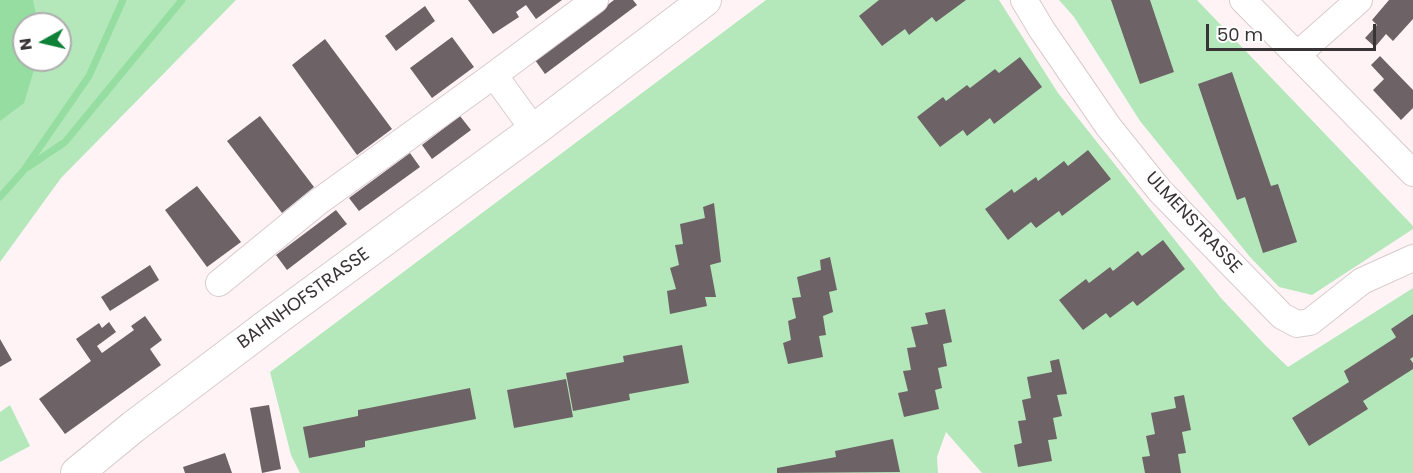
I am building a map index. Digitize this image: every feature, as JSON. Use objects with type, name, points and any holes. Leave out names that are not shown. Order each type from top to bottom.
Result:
[{"type":"street","points":[[219,283],[318,202],[595,0]]},
{"type":"street","name":"BAHNHOFSTRASSE","points":[[77,473],[133,427],[276,319],[534,130],[705,0]]},
{"type":"street","name":"ULMENSTRASSE","points":[[1024,0],[1108,126],[1160,191],[1282,316],[1297,324],[1310,322],[1362,281],[1413,258]]},
{"type":"street","points":[[1243,0],[1413,173]]},
{"type":"street","points":[[1297,55],[1359,0]]},
{"type":"street","points":[[494,75],[534,130]]},
{"type":"shaded area","points":[[0,0],[236,0],[61,178],[0,262]]},
{"type":"shaded area","points":[[0,0],[33,0],[36,12],[12,12],[12,72],[33,72],[24,103],[0,121]]},
{"type":"shaded area","points":[[766,0],[999,0],[1058,93],[1221,298],[1288,367],[1413,288],[1413,473],[982,473],[946,432],[937,457],[938,473],[300,473],[291,455],[270,372]]},
{"type":"shaded area","points":[[1059,0],[1197,0],[1413,226],[1413,229],[1312,295],[1279,287],[1250,257],[1140,121],[1074,17]]},
{"type":"shaded area","points":[[10,405],[30,446],[0,462],[0,412]]},
{"type":"building","points":[[468,0],[562,0],[536,19],[526,5],[516,12],[519,17],[493,34]]},
{"type":"building","points":[[614,0],[633,0],[637,5],[545,74],[535,60]]},
{"type":"building","points":[[879,0],[966,0],[936,22],[932,17],[909,35],[905,29],[882,46],[859,16]]},
{"type":"building","points":[[1111,0],[1150,0],[1174,72],[1140,84]]},
{"type":"building","points":[[1389,0],[1413,0],[1413,19],[1393,41],[1386,34],[1375,47],[1365,38],[1377,25],[1372,20]]},
{"type":"building","points":[[425,6],[435,21],[396,51],[385,36]]},
{"type":"building","points":[[452,37],[474,67],[432,98],[410,68]]},
{"type":"building","points":[[325,39],[392,129],[357,155],[292,65]]},
{"type":"building","points":[[1380,56],[1413,90],[1413,108],[1401,120],[1373,90],[1384,79],[1371,65]]},
{"type":"building","points":[[1020,57],[1042,87],[994,124],[990,118],[967,136],[963,130],[940,147],[917,117],[943,97],[946,101],[967,85],[970,88],[995,69],[999,73]]},
{"type":"building","points":[[1232,72],[1271,186],[1278,184],[1297,242],[1263,253],[1245,197],[1237,200],[1198,84]]},
{"type":"building","points":[[260,116],[314,187],[282,213],[227,141]]},
{"type":"building","points":[[460,116],[471,130],[432,159],[422,145]]},
{"type":"building","points":[[1088,150],[1111,179],[1062,216],[1059,211],[1036,228],[1031,222],[1008,240],[985,209],[1012,189],[1014,193],[1036,177],[1038,181],[1064,161],[1068,166]]},
{"type":"building","points":[[410,153],[420,167],[359,211],[349,198]]},
{"type":"building","points":[[197,186],[241,242],[207,267],[165,210]]},
{"type":"building","points":[[714,203],[721,262],[710,265],[716,297],[705,297],[707,306],[670,314],[667,291],[676,289],[670,268],[679,265],[675,245],[683,244],[680,224],[705,218],[703,207]]},
{"type":"building","points":[[336,210],[347,224],[287,270],[276,255]]},
{"type":"building","points":[[1163,240],[1185,269],[1137,306],[1133,301],[1110,318],[1106,313],[1083,330],[1059,300],[1086,279],[1089,283],[1110,267],[1113,271],[1138,251],[1142,256]]},
{"type":"building","points":[[830,257],[837,290],[829,292],[833,312],[823,316],[826,335],[819,336],[823,357],[788,364],[783,343],[791,340],[788,321],[796,318],[792,298],[801,297],[797,277],[821,270],[820,260]]},
{"type":"building","points":[[150,265],[159,280],[110,311],[101,297]]},
{"type":"building","points":[[945,309],[952,342],[943,344],[947,366],[938,368],[942,388],[935,390],[939,409],[904,417],[898,393],[908,391],[903,371],[911,370],[907,348],[916,347],[911,327],[928,324],[925,313]]},
{"type":"building","points":[[1413,314],[1413,357],[1410,359],[1413,369],[1363,401],[1368,409],[1309,446],[1292,418],[1349,382],[1344,371],[1395,338],[1391,329]]},
{"type":"building","points":[[145,316],[162,340],[150,349],[161,365],[65,434],[39,399],[91,361],[76,339],[99,323],[102,328],[109,322],[116,332],[97,346],[102,353],[134,330],[131,326]]},
{"type":"building","points":[[0,339],[12,360],[0,367]]},
{"type":"building","points":[[682,345],[689,383],[629,394],[630,400],[573,411],[566,373],[624,362],[623,356]]},
{"type":"building","points":[[1059,359],[1067,394],[1057,395],[1062,416],[1053,418],[1057,439],[1048,440],[1052,461],[1018,467],[1014,445],[1022,443],[1018,421],[1026,420],[1022,400],[1031,398],[1027,377],[1052,372],[1050,361]]},
{"type":"building","points":[[566,379],[573,417],[514,428],[507,390]]},
{"type":"building","points":[[470,388],[476,419],[365,441],[365,447],[309,458],[303,427],[358,416],[358,410]]},
{"type":"building","points":[[1184,395],[1191,430],[1182,432],[1186,453],[1178,454],[1181,473],[1145,473],[1142,457],[1150,456],[1146,436],[1155,434],[1151,413],[1176,408],[1174,397]]},
{"type":"building","points":[[269,405],[281,469],[262,473],[250,408]]},
{"type":"building","points":[[893,439],[900,472],[777,473],[777,468],[836,457],[835,451]]},
{"type":"building","points":[[225,453],[232,473],[185,473],[183,467]]},
{"type":"waterway","points":[[0,197],[24,170],[89,76],[123,0]]},
{"type":"waterway","points":[[28,167],[65,142],[182,0]]}]
